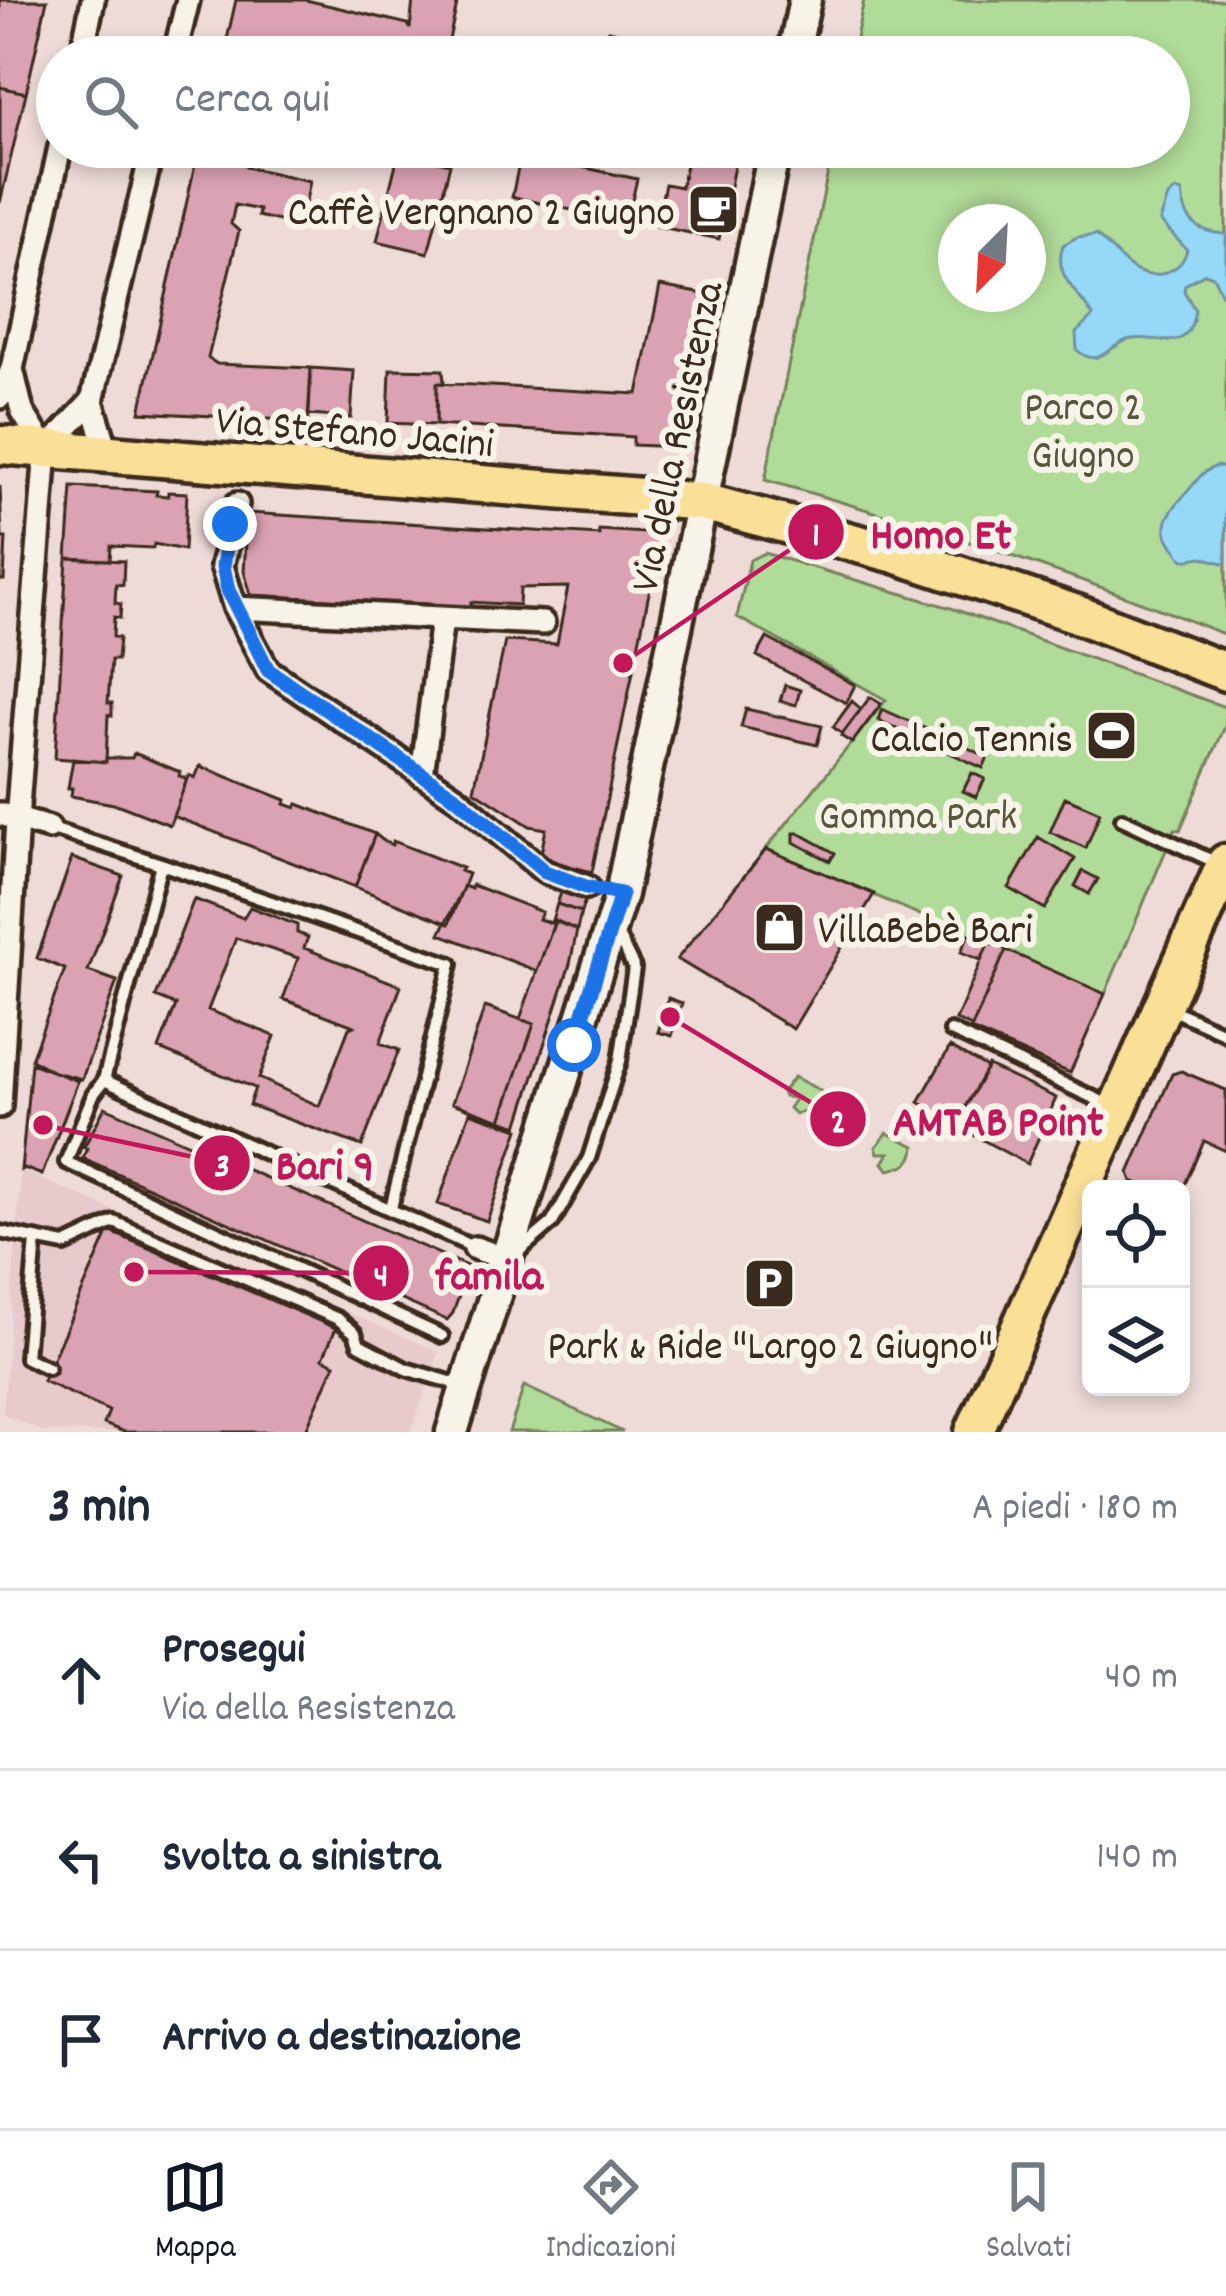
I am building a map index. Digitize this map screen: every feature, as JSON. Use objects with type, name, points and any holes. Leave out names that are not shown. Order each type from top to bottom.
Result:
[{"type":"main road","name":"Via Stefano Jacini","points":[[0,445],[703,502],[910,558],[1226,671]]},
{"type":"main road","points":[[974,1432],[1225,865]]},
{"type":"street","points":[[85,36],[93,0]]},
{"type":"street","points":[[179,36],[188,0]]},
{"type":"street","points":[[797,36],[805,0]]},
{"type":"street","points":[[0,398],[55,168]]},
{"type":"street","points":[[0,1106],[8,817],[46,450],[92,401],[148,168]]},
{"type":"street","name":"Via della Resistenza","points":[[452,1432],[616,907],[771,168]]},
{"type":"street","points":[[9,353],[22,411],[46,450]]},
{"type":"street","points":[[92,401],[108,454]]},
{"type":"street","points":[[237,504],[223,566],[235,608],[268,670],[422,775],[545,872],[586,887]]},
{"type":"street","points":[[235,608],[544,623]]},
{"type":"street","points":[[422,775],[442,619]]},
{"type":"street","points":[[8,817],[49,828]]},
{"type":"street","points":[[476,1248],[509,1260]]},
{"type":"lane","points":[[1122,819],[1225,865]]},
{"type":"lane","points":[[49,828],[451,964],[391,1208]]},
{"type":"lane","points":[[161,864],[104,1080],[93,1095],[66,1162],[442,1336]]},
{"type":"lane","points":[[509,1260],[552,1223],[589,1158],[620,1061],[634,968],[616,907],[586,887]]},
{"type":"lane","points":[[1163,1006],[1226,1034]]},
{"type":"lane","points":[[951,1031],[1117,1108]]},
{"type":"lane","points":[[104,1080],[476,1248]]},
{"type":"lane","points":[[0,1232],[65,1245],[113,1222],[338,1319],[355,1333],[359,1344],[406,1369],[467,1387]]},
{"type":"lane","points":[[36,1240],[26,1358],[48,1368]]},
{"type":"shaded area","points":[[21,1170],[439,1352],[411,1432],[44,1432],[3,1414]]},
{"type":"green space","name":"Parco 2 Giugno","points":[[864,0],[1226,0],[1226,635],[1112,591],[765,480],[829,168],[1190,168],[1190,36],[856,36]]},
{"type":"green space","name":"Gomma Park","points":[[764,553],[951,608],[1225,707],[1226,724],[1105,994],[766,849],[886,700],[737,617],[750,560]]},
{"type":"green space","points":[[794,1077],[821,1091],[821,1102],[812,1110],[795,1114],[789,1108],[796,1098],[784,1097],[782,1092]]},
{"type":"green space","points":[[887,1133],[915,1146],[908,1163],[889,1170],[883,1163],[889,1153],[878,1153],[876,1147]]},
{"type":"green space","points":[[524,1386],[623,1432],[509,1432]]},
{"type":"water","points":[[1176,190],[1182,192],[1194,223],[1226,234],[1226,303],[1213,276],[1205,273],[1185,285],[1195,310],[1191,326],[1178,340],[1138,338],[1097,357],[1084,355],[1077,350],[1076,333],[1093,316],[1064,275],[1063,245],[1096,235],[1137,271],[1157,275],[1169,271],[1187,250],[1160,221],[1168,197]]},
{"type":"water","points":[[1217,466],[1226,468],[1226,564],[1202,557],[1184,560],[1166,533],[1168,518],[1200,476]]},
{"type":"building","points":[[0,0],[47,0],[26,93],[0,87]]},
{"type":"building","points":[[236,0],[306,0],[408,24],[410,29],[413,0],[458,0],[450,36],[228,36]]},
{"type":"building","points":[[0,87],[26,93],[0,203]]},
{"type":"building","points":[[194,168],[251,168],[310,181],[301,226],[235,205],[231,224],[239,231],[208,358],[217,364],[311,368],[308,421],[140,412]]},
{"type":"building","points":[[395,168],[449,168],[428,253],[377,241]]},
{"type":"building","points":[[518,168],[586,168],[637,179],[627,222],[512,197]]},
{"type":"building","points":[[685,168],[734,168],[719,239],[656,226],[665,184],[681,187]]},
{"type":"building","points":[[660,286],[709,295],[678,447],[633,445],[633,437],[436,425],[437,383],[638,394]]},
{"type":"building","points":[[311,368],[354,371],[351,418],[309,415]]},
{"type":"building","points":[[390,369],[443,370],[444,383],[437,383],[436,425],[388,423]]},
{"type":"building","points":[[0,486],[2,538],[6,538],[4,580],[0,580]]},
{"type":"building","points":[[72,487],[157,491],[156,495],[168,496],[168,492],[187,493],[184,550],[154,544],[153,548],[111,546],[110,560],[67,558]]},
{"type":"building","points":[[248,513],[599,535],[599,530],[661,534],[592,872],[540,858],[546,829],[530,826],[474,790],[505,641],[557,644],[568,587],[520,588],[519,605],[471,602],[471,607],[251,595],[244,571]]},
{"type":"building","points":[[67,558],[124,561],[123,585],[116,584],[115,603],[121,604],[120,618],[114,617],[113,637],[119,638],[117,660],[111,660],[108,703],[112,703],[112,716],[108,715],[106,762],[55,758]]},
{"type":"building","points":[[767,638],[855,685],[846,703],[757,656]]},
{"type":"building","points":[[785,685],[800,690],[796,705],[780,701]]},
{"type":"building","points":[[870,697],[881,704],[852,743],[841,736]]},
{"type":"building","points":[[852,701],[861,709],[842,734],[833,727]]},
{"type":"building","points":[[746,709],[822,726],[817,745],[741,727]]},
{"type":"building","points":[[882,709],[988,757],[983,768],[878,720]]},
{"type":"building","points":[[1007,733],[1028,742],[1023,752],[1003,743]]},
{"type":"building","points":[[134,753],[187,779],[170,825],[119,805],[71,796],[73,759],[106,762],[106,758],[132,758]]},
{"type":"building","points":[[200,766],[286,800],[285,804],[296,808],[298,804],[375,834],[355,887],[173,816],[189,775],[195,778]]},
{"type":"building","points":[[972,773],[985,779],[976,797],[963,791]]},
{"type":"building","points":[[1065,797],[1100,812],[1086,848],[1050,832]]},
{"type":"building","points":[[794,833],[835,853],[830,861],[794,842]]},
{"type":"building","points":[[375,834],[468,874],[449,924],[355,887]]},
{"type":"building","points":[[1038,837],[1075,859],[1045,909],[1009,888]]},
{"type":"building","name":"VillaBebè Bari","points":[[766,849],[874,894],[793,1029],[677,959]]},
{"type":"building","points":[[72,858],[123,876],[88,971],[117,981],[82,1079],[54,1072],[31,1059],[65,969],[37,958]]},
{"type":"building","points":[[1083,871],[1098,879],[1089,894],[1075,886]]},
{"type":"building","points":[[472,885],[542,912],[539,919],[554,924],[537,971],[440,934],[464,886],[471,889]]},
{"type":"building","points":[[562,890],[586,897],[581,912],[557,904]]},
{"type":"building","points":[[194,899],[243,918],[250,907],[297,925],[297,933],[308,937],[304,948],[401,986],[380,1043],[399,1050],[362,1146],[249,1105],[255,1088],[159,1049],[176,1005],[156,997]],"holes":[[[236,938],[298,958],[283,999],[354,1026],[349,1028],[319,1106],[259,1078],[275,1036],[208,1010]]]},
{"type":"building","points":[[557,904],[581,912],[577,930],[552,920]]},
{"type":"building","points":[[555,920],[577,930],[518,1126],[501,1120],[534,1024],[520,1019]]},
{"type":"building","points":[[969,934],[989,942],[981,960],[961,952]]},
{"type":"building","points":[[989,942],[1006,950],[972,1027],[956,1020]]},
{"type":"building","points":[[1006,950],[1105,994],[1070,1073],[971,1030]]},
{"type":"building","points":[[668,998],[682,1003],[672,1036],[658,1032]]},
{"type":"building","points":[[485,1007],[534,1024],[501,1120],[452,1103]]},
{"type":"building","points":[[950,1047],[987,1068],[955,1125],[919,1102]]},
{"type":"building","points":[[31,1063],[78,1081],[42,1175],[21,1170]]},
{"type":"building","points":[[988,1066],[1056,1098],[1027,1164],[955,1125]]},
{"type":"building","points":[[1181,1071],[1226,1090],[1226,1151],[1204,1141],[1187,1180],[1132,1180],[1129,1173],[1172,1074]]},
{"type":"building","points":[[105,1107],[469,1267],[453,1313],[447,1320],[83,1158]]},
{"type":"building","points":[[470,1112],[519,1129],[487,1221],[438,1204]]},
{"type":"building","points":[[109,1231],[336,1328],[323,1358],[335,1364],[305,1432],[124,1432],[104,1424],[109,1411],[43,1381]]},
{"type":"place","name":"Caffè Vergnano 2 Giugno","points":[[714,209]]},
{"type":"place","name":"Homo Et","points":[[623,663]]},
{"type":"place","name":"Calcio Tennis","points":[[1112,736]]},
{"type":"place","name":"VillaBebè Bari","points":[[779,927]]},
{"type":"place","name":"AMTAB Point","points":[[670,1017]]},
{"type":"place","name":"Bari 9","points":[[43,1125]]},
{"type":"place","name":"famila","points":[[134,1272]]},
{"type":"place","name":"Park & Ride \"Largo 2 Giugno\"","points":[[770,1284]]},
{"type":"route","points":[[230,524],[223,566],[228,590],[268,670],[457,798],[545,872],[621,894],[574,1045]]}]
